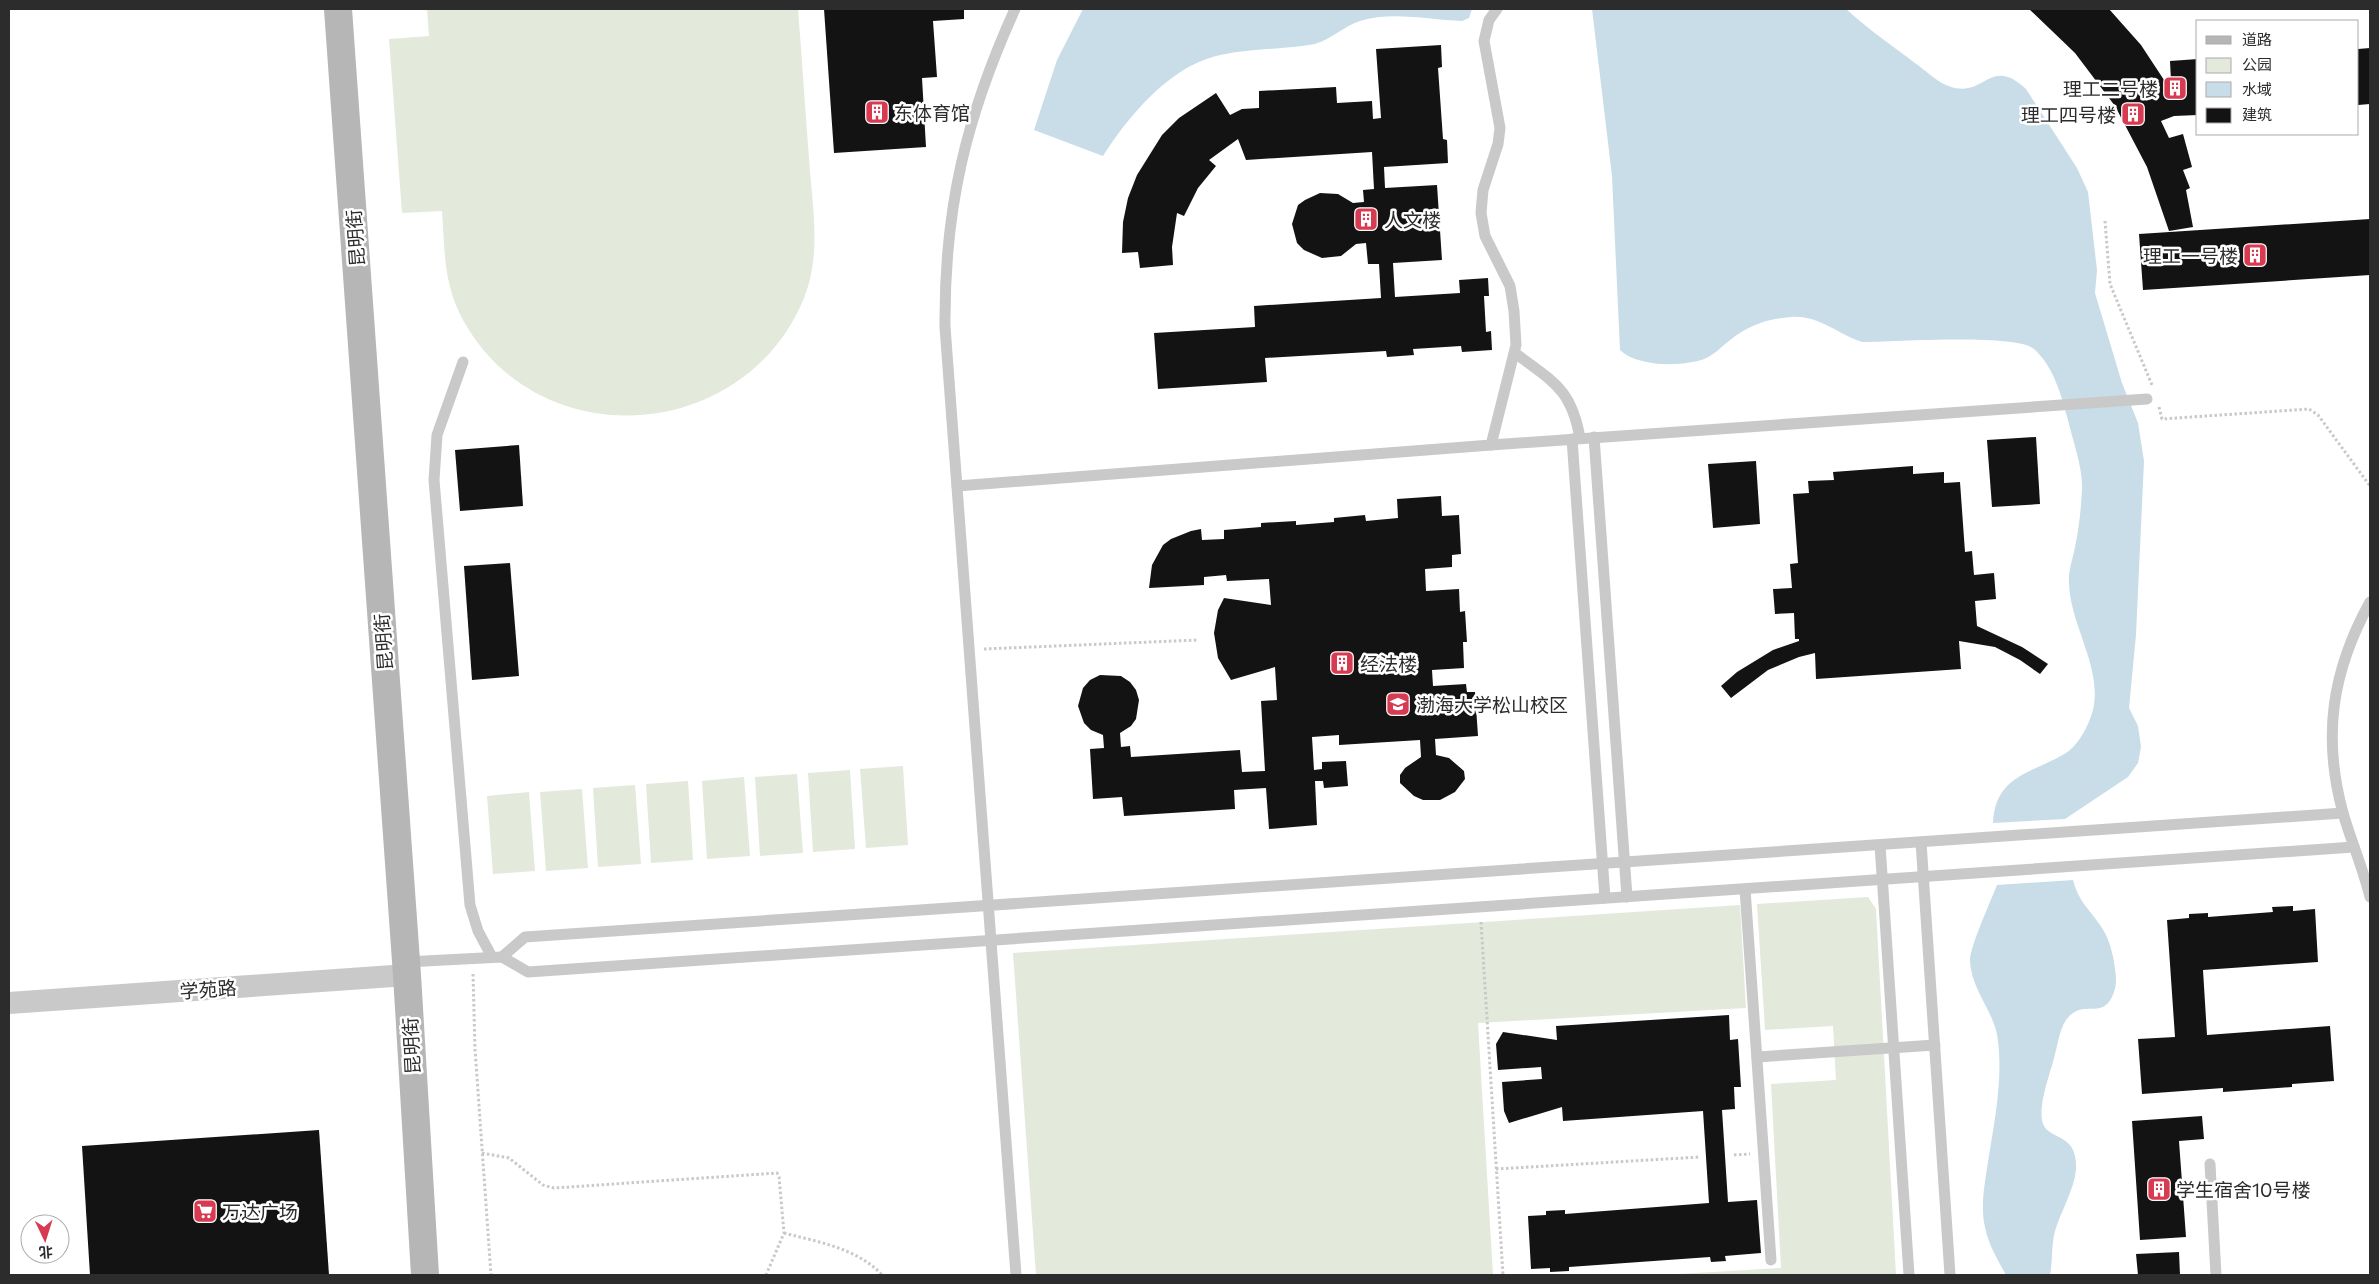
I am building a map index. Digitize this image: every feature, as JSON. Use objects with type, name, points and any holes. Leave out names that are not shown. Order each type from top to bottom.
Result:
[{"type":"street","name":"昆明街","points":[[338,9],[407,968],[424,1275]]},
{"type":"street","name":"学苑路","points":[[9,1003],[407,968]]},
{"type":"lane","points":[[1015,9],[982,87],[971,119],[955,185],[950,219],[945,290],[945,327],[1016,1275]]},
{"type":"lane","points":[[1491,445],[1515,353],[1514,311],[1510,286],[1485,236],[1481,213],[1483,190],[1498,144],[1500,128],[1484,41],[1489,20],[1497,9]]},
{"type":"lane","points":[[1515,353],[1561,388],[1574,413],[1605,898]]},
{"type":"lane","points":[[463,362],[438,435],[434,480],[470,905],[478,931],[497,957],[528,972],[2354,847]]},
{"type":"lane","points":[[957,486],[1594,437],[2146,399]]},
{"type":"lane","points":[[1594,437],[1627,897]]},
{"type":"lane","points":[[2370,602],[2344,662],[2332,711],[2332,746],[2343,813],[2370,897]]},
{"type":"lane","points":[[407,968],[473,958],[497,957],[525,937],[2343,813]]},
{"type":"lane","points":[[1921,842],[1950,1275]]},
{"type":"lane","points":[[1880,845],[1909,1275]]},
{"type":"lane","points":[[1745,889],[1771,1260]]},
{"type":"lane","points":[[1757,1057],[1935,1045]]},
{"type":"lane","points":[[2210,1164],[2216,1275]]},
{"type":"path","points":[[2105,221],[2110,284],[2153,389]]},
{"type":"path","points":[[2159,405],[2162,419],[2309,409],[2318,414],[2370,486]]},
{"type":"path","points":[[969,650],[1198,640]]},
{"type":"path","points":[[1480,907],[1503,1275]]},
{"type":"path","points":[[473,958],[475,1049],[491,1275]]},
{"type":"path","points":[[482,1153],[509,1158],[543,1185],[554,1188],[776,1173],[779,1176],[784,1233],[766,1275]]},
{"type":"path","points":[[1496,1170],[1700,1157]]},
{"type":"path","points":[[784,1233],[852,1253],[873,1266],[882,1275]]},
{"type":"green space","points":[[427,9],[798,9],[814,229],[813,264],[804,298],[776,346],[737,382],[690,405],[640,415],[589,412],[540,395],[497,365],[463,320],[456,306],[446,267],[442,211],[402,213],[389,39],[429,36]]},
{"type":"green space","points":[[903,766],[908,845],[866,848],[860,769]]},
{"type":"green space","points":[[850,770],[855,849],[813,852],[808,773]]},
{"type":"green space","points":[[797,774],[803,853],[760,856],[755,777]]},
{"type":"green space","points":[[744,777],[750,856],[707,859],[702,781]]},
{"type":"green space","points":[[688,781],[693,860],[651,863],[646,784]]},
{"type":"green space","points":[[635,785],[641,864],[598,867],[593,788]]},
{"type":"green space","points":[[582,789],[588,868],[546,871],[540,792]]},
{"type":"green space","points":[[529,792],[535,871],[493,874],[487,796]]},
{"type":"green space","points":[[1868,897],[1876,909],[1896,1275],[1661,1275],[1781,1268],[1771,1084],[1836,1080],[1833,1026],[1765,1030],[1757,904]]},
{"type":"green space","points":[[1740,905],[1746,1008],[1478,1023],[1493,1275],[1036,1275],[1013,953]]},
{"type":"water","points":[[1083,9],[1472,9],[1469,18],[1462,21],[1398,16],[1372,18],[1354,23],[1315,44],[1228,53],[1198,62],[1182,71],[1151,96],[1124,126],[1103,156],[1034,130],[1057,60]]},
{"type":"water","points":[[1592,9],[1846,9],[1880,37],[1946,85],[1959,89],[1970,88],[1994,77],[2003,76],[2013,79],[2026,89],[2077,168],[2088,192],[2097,270],[2095,293],[2122,383],[2138,423],[2144,461],[2136,635],[2129,708],[2138,726],[2141,747],[2138,763],[2128,777],[2065,819],[1993,823],[1995,807],[2008,785],[2029,771],[2070,750],[2086,728],[2094,702],[2092,668],[2075,617],[2069,583],[2080,518],[2081,472],[2063,401],[2047,364],[2034,349],[2023,344],[1980,340],[1862,342],[1819,322],[1801,317],[1782,318],[1758,324],[1736,335],[1711,356],[1695,362],[1660,364],[1637,360],[1620,350],[1612,176]]},
{"type":"water","points":[[2073,880],[2082,900],[2108,939],[2115,966],[2115,988],[2112,997],[2104,1007],[2078,1010],[2065,1021],[2045,1089],[2042,1108],[2043,1124],[2051,1133],[2063,1139],[2073,1149],[2076,1170],[2073,1185],[2055,1231],[2050,1275],[2006,1275],[1988,1240],[1983,1211],[1984,1186],[1999,1087],[1998,1041],[1992,1020],[1974,982],[1971,971],[1971,954],[1997,885]]},
{"type":"building","name":"东体育馆","points":[[824,9],[964,9],[964,19],[933,21],[937,77],[922,78],[926,147],[834,153]]},
{"type":"building","name":"理工四号楼","points":[[2029,9],[2109,9],[2141,45],[2166,83],[2171,81],[2170,61],[2196,59],[2196,115],[2174,116],[2161,121],[2169,138],[2183,134],[2192,167],[2183,170],[2190,188],[2186,190],[2193,227],[2169,231],[2147,167],[2115,106],[2075,53]]},
{"type":"building","name":"人文楼","points":[[1441,45],[1442,67],[1438,68],[1443,139],[1447,140],[1448,163],[1384,167],[1385,188],[1437,185],[1442,260],[1393,263],[1395,297],[1460,293],[1459,280],[1488,278],[1489,296],[1484,296],[1486,332],[1491,331],[1492,350],[1462,352],[1461,346],[1413,349],[1414,355],[1387,357],[1386,351],[1265,358],[1267,382],[1158,389],[1154,333],[1255,327],[1254,306],[1381,298],[1379,264],[1368,264],[1366,243],[1356,244],[1341,256],[1322,258],[1304,250],[1297,243],[1292,224],[1298,205],[1320,193],[1338,194],[1353,203],[1364,202],[1363,190],[1374,189],[1372,152],[1246,160],[1238,139],[1209,160],[1216,166],[1198,188],[1184,216],[1177,213],[1172,247],[1173,265],[1140,268],[1138,252],[1122,253],[1123,222],[1128,198],[1137,175],[1162,135],[1179,118],[1216,93],[1230,115],[1242,109],[1259,108],[1259,91],[1336,87],[1337,103],[1372,101],[1373,119],[1381,118],[1376,49]]},
{"type":"building","points":[[2370,48],[2370,104],[2359,105],[2359,49]]},
{"type":"building","name":"理工一号楼","points":[[2370,219],[2370,275],[2143,290],[2139,234]]},
{"type":"building","points":[[2036,437],[2040,504],[1992,507],[1987,440]]},
{"type":"building","points":[[519,445],[523,506],[460,511],[455,450]]},
{"type":"building","points":[[1756,461],[1760,524],[1713,528],[1708,464]]},
{"type":"building","points":[[1913,466],[1913,474],[1944,472],[1944,483],[1960,482],[1965,552],[1972,551],[1974,575],[1994,573],[1996,599],[1975,601],[1977,626],[2022,647],[2048,664],[2040,674],[2020,660],[1995,647],[1959,641],[1961,669],[1816,679],[1815,653],[1799,657],[1768,670],[1731,698],[1721,686],[1737,672],[1773,650],[1799,641],[1799,639],[1795,639],[1794,613],[1775,614],[1773,589],[1792,588],[1790,564],[1798,563],[1793,494],[1809,493],[1808,481],[1834,480],[1833,472]]},
{"type":"building","name":"经法楼","points":[[1441,496],[1442,516],[1459,515],[1461,554],[1452,555],[1452,567],[1425,569],[1426,591],[1459,589],[1460,612],[1465,611],[1467,642],[1463,642],[1464,668],[1432,670],[1433,686],[1466,684],[1467,692],[1475,692],[1478,736],[1435,739],[1436,755],[1449,758],[1464,771],[1465,779],[1455,792],[1440,800],[1423,800],[1414,796],[1400,783],[1400,775],[1405,768],[1421,757],[1420,740],[1339,745],[1339,735],[1312,737],[1314,770],[1322,769],[1322,762],[1346,761],[1348,786],[1324,788],[1323,781],[1315,781],[1317,825],[1269,829],[1266,788],[1234,790],[1235,809],[1124,816],[1122,797],[1093,799],[1090,749],[1104,748],[1103,735],[1091,730],[1084,723],[1078,706],[1083,688],[1090,680],[1100,675],[1121,676],[1130,682],[1136,690],[1139,700],[1136,719],[1131,726],[1120,733],[1121,747],[1130,746],[1131,757],[1240,750],[1242,772],[1265,771],[1261,701],[1277,700],[1275,667],[1231,680],[1218,658],[1214,633],[1218,610],[1224,598],[1271,605],[1269,579],[1227,581],[1226,575],[1204,577],[1204,585],[1149,588],[1152,565],[1163,545],[1171,539],[1201,529],[1202,540],[1224,539],[1224,530],[1261,527],[1261,523],[1296,521],[1296,525],[1334,522],[1334,518],[1365,515],[1366,521],[1398,518],[1397,499]]},
{"type":"building","points":[[510,563],[519,676],[472,680],[464,566]]},
{"type":"building","points":[[2293,906],[2293,911],[2315,909],[2318,962],[2203,970],[2207,1035],[2330,1026],[2334,1081],[2292,1084],[2292,1087],[2223,1092],[2223,1088],[2142,1094],[2138,1039],[2175,1037],[2167,920],[2189,918],[2189,914],[2208,913],[2208,917],[2273,912],[2272,907]]},
{"type":"building","points":[[1729,1015],[1730,1040],[1738,1039],[1741,1087],[1734,1087],[1735,1109],[1722,1110],[1728,1202],[1757,1200],[1761,1253],[1725,1256],[1726,1261],[1711,1262],[1710,1257],[1569,1267],[1569,1271],[1550,1272],[1550,1268],[1531,1269],[1528,1216],[1546,1215],[1546,1211],[1565,1210],[1565,1214],[1709,1203],[1703,1111],[1563,1121],[1562,1107],[1509,1123],[1504,1111],[1502,1082],[1542,1079],[1541,1067],[1498,1070],[1496,1044],[1503,1032],[1557,1040],[1556,1026]]},
{"type":"building","name":"学生宿舍10号楼","points":[[2202,1116],[2204,1139],[2179,1141],[2186,1237],[2140,1240],[2132,1121]]},
{"type":"building","name":"万达广场","points":[[319,1130],[329,1275],[90,1275],[82,1146]]},
{"type":"building","points":[[2179,1252],[2180,1275],[2138,1275],[2136,1254]]},
{"type":"place","name":"理工二号楼","points":[[2175,88]]},
{"type":"place","name":"东体育馆","points":[[877,112]]},
{"type":"place","name":"理工四号楼","points":[[2133,114]]},
{"type":"place","name":"人文楼","points":[[1366,219]]},
{"type":"place","name":"理工一号楼","points":[[2255,255]]},
{"type":"place","name":"经法楼","points":[[1342,663]]},
{"type":"place","name":"渤海大学松山校区","points":[[1398,704]]},
{"type":"place","name":"学生宿舍10号楼","points":[[2159,1189]]},
{"type":"place","name":"万达广场","points":[[205,1211]]}]
